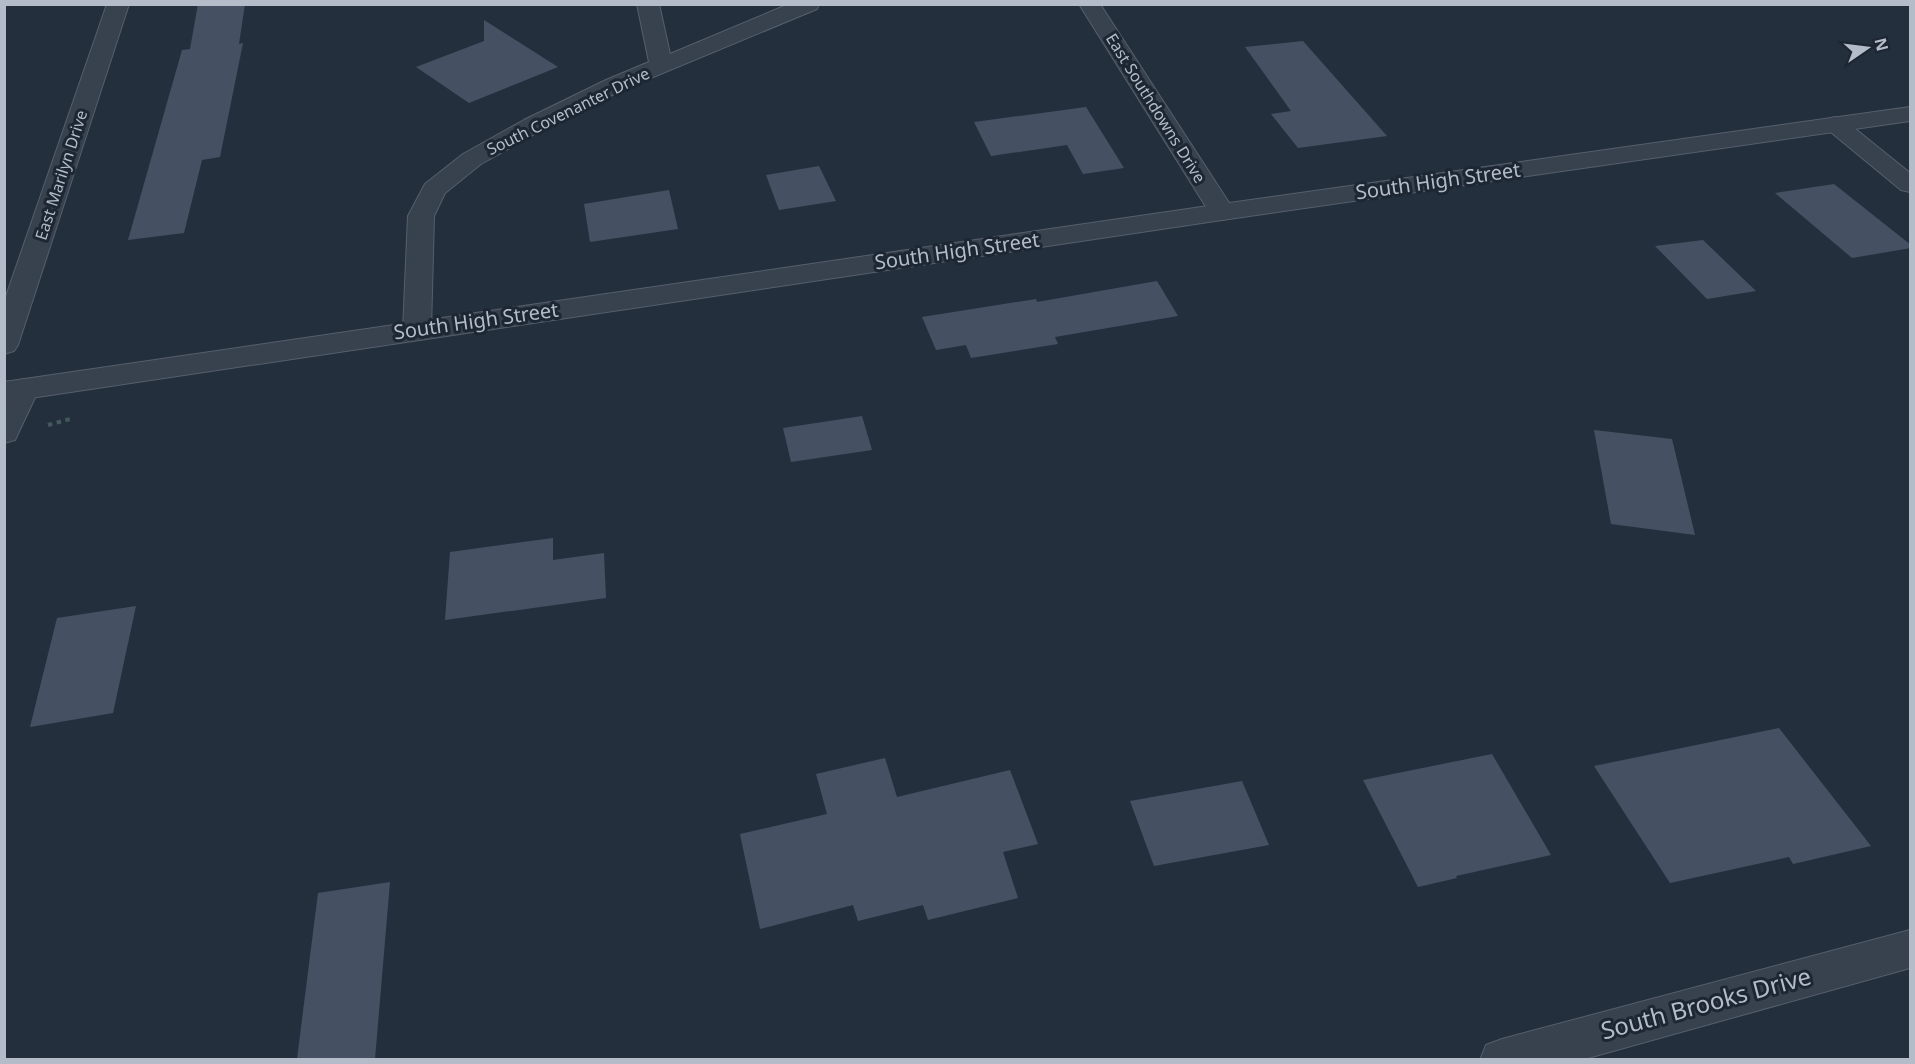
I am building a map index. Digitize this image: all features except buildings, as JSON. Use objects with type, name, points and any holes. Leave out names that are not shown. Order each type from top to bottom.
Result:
[{"type":"street","name":"East Marilyn Drive","points":[[4,345],[118,4]]},
{"type":"street","points":[[648,4],[661,66]]},
{"type":"street","name":"South Covenanter Drive","points":[[417,330],[421,216],[435,189],[472,159],[533,125],[614,86],[809,4]]},
{"type":"street","name":"East Southdowns Drive","points":[[1089,4],[1222,212]]},
{"type":"street","name":"South High Street","points":[[14,391],[1222,212],[1911,114]]},
{"type":"street","points":[[1835,124],[1911,185]]},
{"type":"street","points":[[4,433],[14,391]]},
{"type":"street","name":"South Brooks Drive","points":[[1502,1059],[1911,949]]}]
